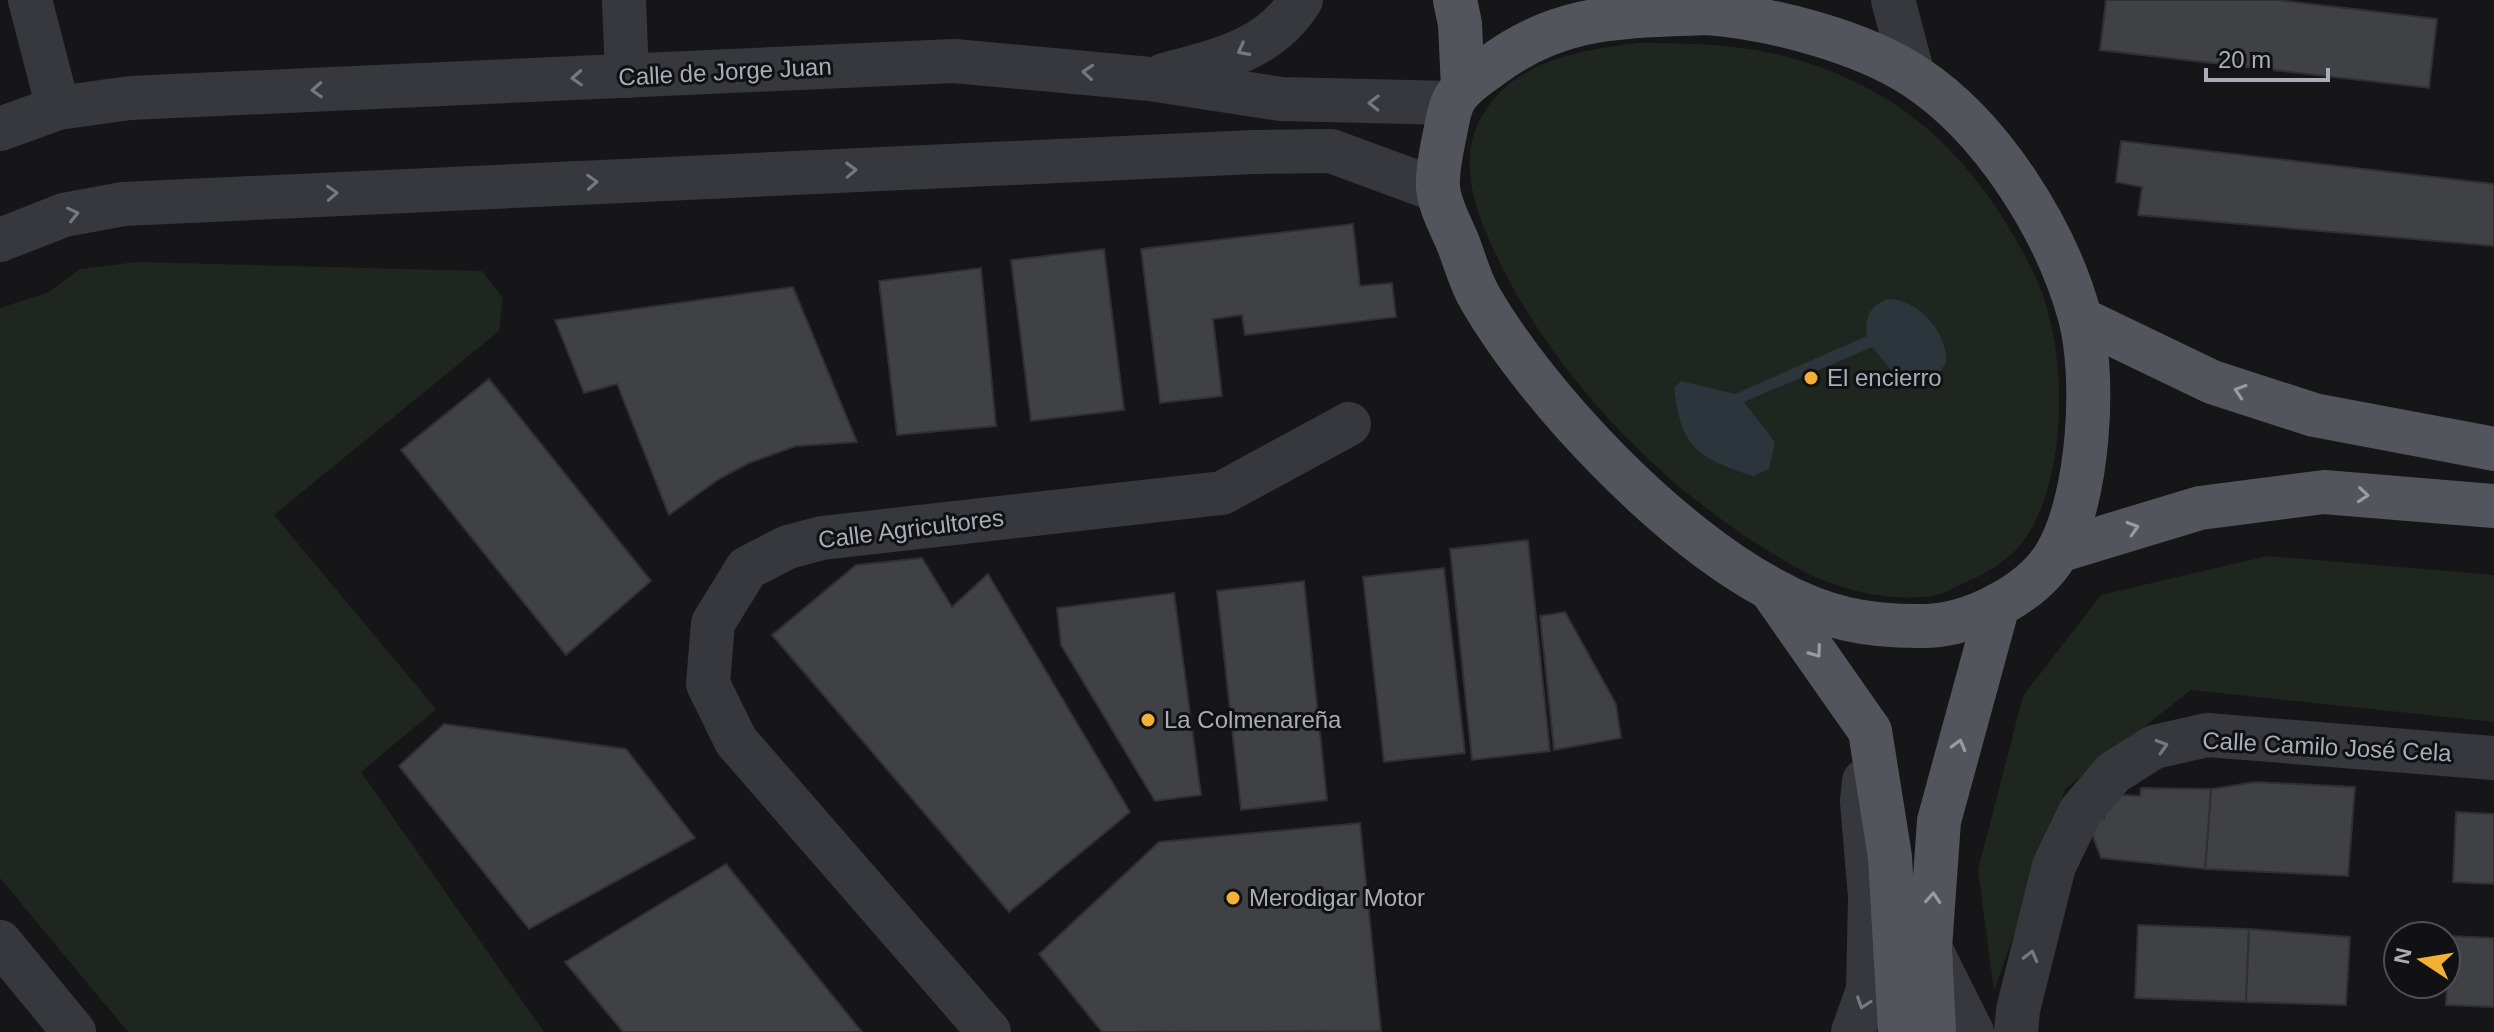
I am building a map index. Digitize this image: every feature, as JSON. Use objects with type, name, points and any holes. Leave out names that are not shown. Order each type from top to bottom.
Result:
[{"type":"main road","points":[[1455,0],[1460,24],[1457,95],[1437,190],[1479,296],[1560,410],[1665,513],[1771,589],[1822,612],[1876,627],[1944,626],[1998,605],[2036,577],[2058,551],[2088,441],[2088,382],[2081,319],[2056,252],[2014,176],[1956,111],[1913,75],[1822,35],[1745,8],[1606,9],[1563,25],[1513,50],[1457,95]]},
{"type":"main road","points":[[2081,319],[2212,382],[2314,415],[2494,449]]},
{"type":"main road","points":[[2058,551],[2200,508],[2324,492],[2494,506]]},
{"type":"main road","points":[[1771,589],[1870,731],[1890,857],[1900,1032]]},
{"type":"main road","points":[[1934,1032],[1930,948],[1939,821],[1998,605]]},
{"type":"street","points":[[30,0],[58,108]]},
{"type":"street","points":[[624,0],[627,76]]},
{"type":"street","points":[[1150,79],[1242,54],[1290,18],[1301,0]]},
{"type":"street","points":[[1893,0],[1913,75]]},
{"type":"street","name":"Calle de Jorge Juan","points":[[0,129],[58,108],[130,98],[954,61],[1150,79],[1281,99],[1457,95]]},
{"type":"street","points":[[0,240],[64,215],[123,204],[1253,152],[1331,151],[1437,190]]},
{"type":"street","name":"Calle Agricultores","points":[[989,1032],[736,741],[708,684],[713,623],[747,568],[788,547],[822,538],[1222,493],[1349,424]]},
{"type":"street","points":[[1853,1032],[1868,990],[1870,897],[1862,802],[1870,731]]},
{"type":"street","name":"Calle Camilo José Cela","points":[[2016,1032],[2018,1010],[2054,866],[2073,825],[2113,773],[2154,747],[2207,735],[2494,758]]},
{"type":"street","points":[[0,942],[74,1032]]},
{"type":"street","points":[[1930,948],[1972,1032]]},
{"type":"shaded area","points":[[1638,43],[1763,51],[1820,67],[1849,79],[1880,95],[1928,129],[1971,174],[1989,198],[2035,276],[2054,337],[2058,371],[2057,443],[2051,478],[2041,509],[2027,536],[1999,564],[1943,593],[1915,597],[1864,593],[1801,570],[1753,541],[1662,471],[1581,388],[1547,342],[1516,294],[1479,213],[1470,164],[1475,132],[1496,97],[1530,70],[1572,54]]},
{"type":"shaded area","points":[[136,262],[482,271],[503,298],[499,331],[274,515],[436,709],[361,772],[544,1032],[128,1032],[0,878],[0,308],[49,292],[80,269]]},
{"type":"shaded area","points":[[1887,299],[1909,304],[1937,329],[1946,352],[1946,363],[1933,381],[1922,384],[1905,381],[1872,347],[1744,402],[1775,442],[1769,469],[1753,476],[1718,463],[1696,448],[1682,425],[1677,408],[1674,388],[1681,381],[1735,394],[1867,336],[1866,323],[1870,313]]},
{"type":"shaded area","points":[[2267,556],[2494,575],[2494,722],[2191,690],[2065,789],[1994,991],[1978,870],[2023,696],[2101,595]]},
{"type":"building","points":[[2106,0],[2277,0],[2437,19],[2429,88],[2100,50]]},
{"type":"building","points":[[2121,141],[2494,184],[2494,246],[2138,215],[2142,187],[2116,182]]},
{"type":"building","points":[[1353,224],[1360,286],[1392,283],[1396,317],[1245,335],[1242,315],[1213,319],[1222,396],[1160,403],[1141,249]]},
{"type":"building","points":[[1104,249],[1124,410],[1031,421],[1011,260]]},
{"type":"building","points":[[981,268],[996,426],[897,435],[879,281]]},
{"type":"building","points":[[793,287],[857,442],[796,446],[749,463],[719,479],[669,515],[617,384],[584,393],[555,320]]},
{"type":"building","points":[[489,379],[651,581],[566,655],[401,450]]},
{"type":"building","points":[[1528,540],[1550,751],[1472,760],[1450,549]]},
{"type":"building","points":[[922,558],[952,607],[988,574],[1130,812],[1009,912],[772,635],[856,565]]},
{"type":"building","points":[[1444,568],[1465,753],[1384,762],[1363,577]]},
{"type":"building","points":[[1304,581],[1327,800],[1241,810],[1217,591]]},
{"type":"building","name":"La Colmenareña","points":[[1174,593],[1201,795],[1155,801],[1061,645],[1057,608]]},
{"type":"building","points":[[1565,612],[1616,704],[1621,738],[1554,750],[1540,616]]},
{"type":"building","points":[[444,724],[626,749],[695,838],[529,929],[399,766]]},
{"type":"building","points":[[2255,782],[2355,787],[2348,876],[2205,869],[2211,789]]},
{"type":"building","points":[[2141,788],[2211,789],[2205,869],[2101,858],[2086,818],[2104,819],[2105,794],[2140,796]]},
{"type":"building","points":[[2456,812],[2494,814],[2494,884],[2453,882]]},
{"type":"building","name":"Merodigar Motor","points":[[1360,823],[1381,1031],[1102,1032],[1039,954],[1159,842]]},
{"type":"building","points":[[726,864],[862,1032],[623,1032],[565,962]]},
{"type":"building","points":[[2138,925],[2249,929],[2246,1002],[2135,998]]},
{"type":"building","points":[[2249,929],[2350,937],[2346,1005],[2246,1002]]},
{"type":"building","points":[[2462,937],[2494,938],[2494,1007],[2446,1005],[2446,1000],[2462,1000]]},
{"type":"place","name":"El encierro","points":[[1811,378]]},
{"type":"place","name":"La Colmenareña","points":[[1148,720]]},
{"type":"place","name":"Merodigar Motor","points":[[1233,898]]}]
